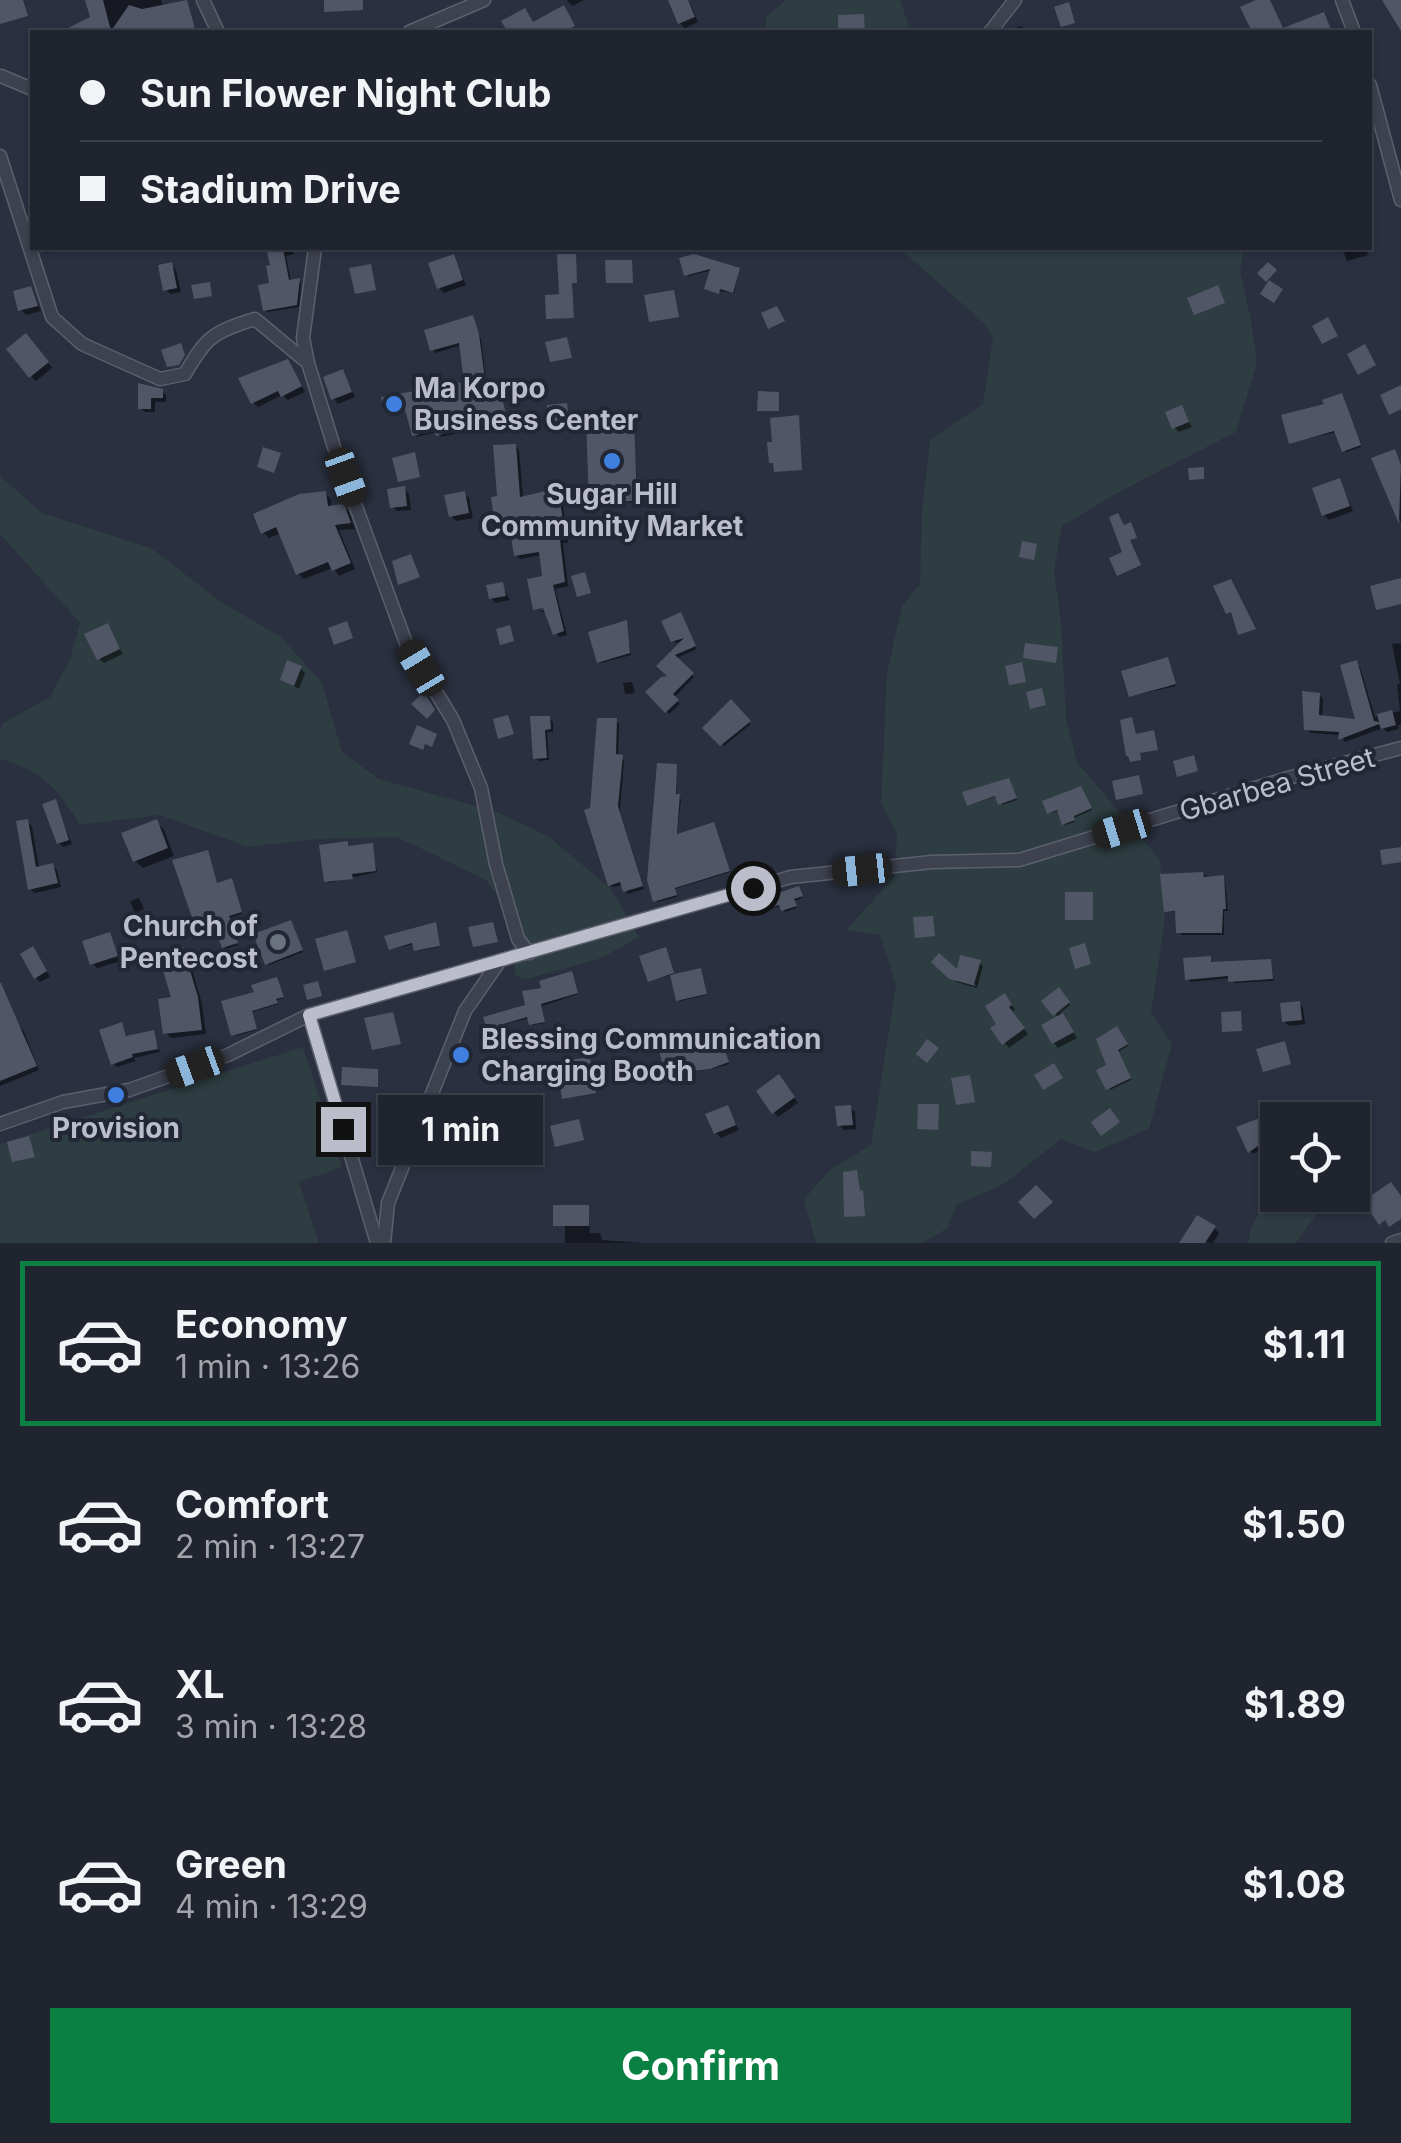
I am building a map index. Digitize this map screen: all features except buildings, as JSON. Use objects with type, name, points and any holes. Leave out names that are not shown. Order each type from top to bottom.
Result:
[{"type":"street","points":[[202,0],[217,30]]},
{"type":"street","points":[[414,30],[484,0]]},
{"type":"street","points":[[992,30],[1015,0]]},
{"type":"street","points":[[1342,0],[1353,30]]},
{"type":"street","points":[[1,76],[30,88]]},
{"type":"street","points":[[1372,92],[1401,200]]},
{"type":"street","points":[[0,156],[30,249]]},
{"type":"street","points":[[30,250],[52,317],[82,344],[160,379],[186,374],[203,342],[229,327],[255,320],[308,363]]},
{"type":"street","points":[[315,250],[303,338],[308,363],[334,447],[406,643],[453,720],[481,788],[496,864],[518,939],[528,952]]},
{"type":"street","name":"Gbarbea Street","points":[[0,1124],[63,1102],[146,1084],[228,1055],[309,1015],[791,877],[932,862],[1019,860],[1288,778],[1401,748]]},
{"type":"street","points":[[380,1243],[388,1203],[465,1011],[499,962]]},
{"type":"street","points":[[309,1015],[380,1243]]},
{"type":"street","points":[[1392,1243],[1401,1240]]},
{"type":"shaded area","points":[[786,0],[900,0],[910,30],[764,30],[767,16]]},
{"type":"shaded area","points":[[901,250],[1244,250],[1240,271],[1257,363],[1236,432],[1062,526],[1054,570],[1066,718],[1077,762],[1160,860],[1165,919],[1151,1013],[1172,1044],[1149,1129],[1094,1152],[1061,1139],[1004,1184],[956,1205],[948,1228],[922,1243],[816,1243],[804,1199],[831,1169],[871,1145],[896,985],[880,935],[846,930],[894,877],[897,834],[881,803],[887,672],[902,606],[920,584],[922,511],[930,440],[983,404],[993,337],[984,323]]},
{"type":"shaded area","points":[[0,476],[42,513],[151,548],[221,602],[281,637],[322,683],[342,752],[379,779],[497,812],[548,836],[611,889],[639,937],[602,958],[527,979],[515,976],[512,916],[486,880],[397,837],[316,839],[248,847],[160,815],[80,825],[48,783],[27,769],[0,759],[3,723],[50,697],[70,659],[80,623],[0,534]]},
{"type":"shaded area","points":[[303,1047],[342,1167],[299,1182],[319,1243],[0,1243],[0,1144]]},
{"type":"shaded area","points":[[1260,1210],[1318,1212],[1296,1243],[1248,1243]]},
{"type":"place","name":"Ma Korpo Business Center","points":[[394,404]]},
{"type":"place","name":"Sugar Hill Community Market","points":[[612,461]]},
{"type":"place","name":"Church of Pentecost","points":[[278,942]]},
{"type":"place","name":"Blessing Communication Charging Booth","points":[[461,1055]]},
{"type":"place","name":"Provision","points":[[116,1095]]},
{"type":"route","points":[[343,1129],[309,1015],[753,888]]}]
